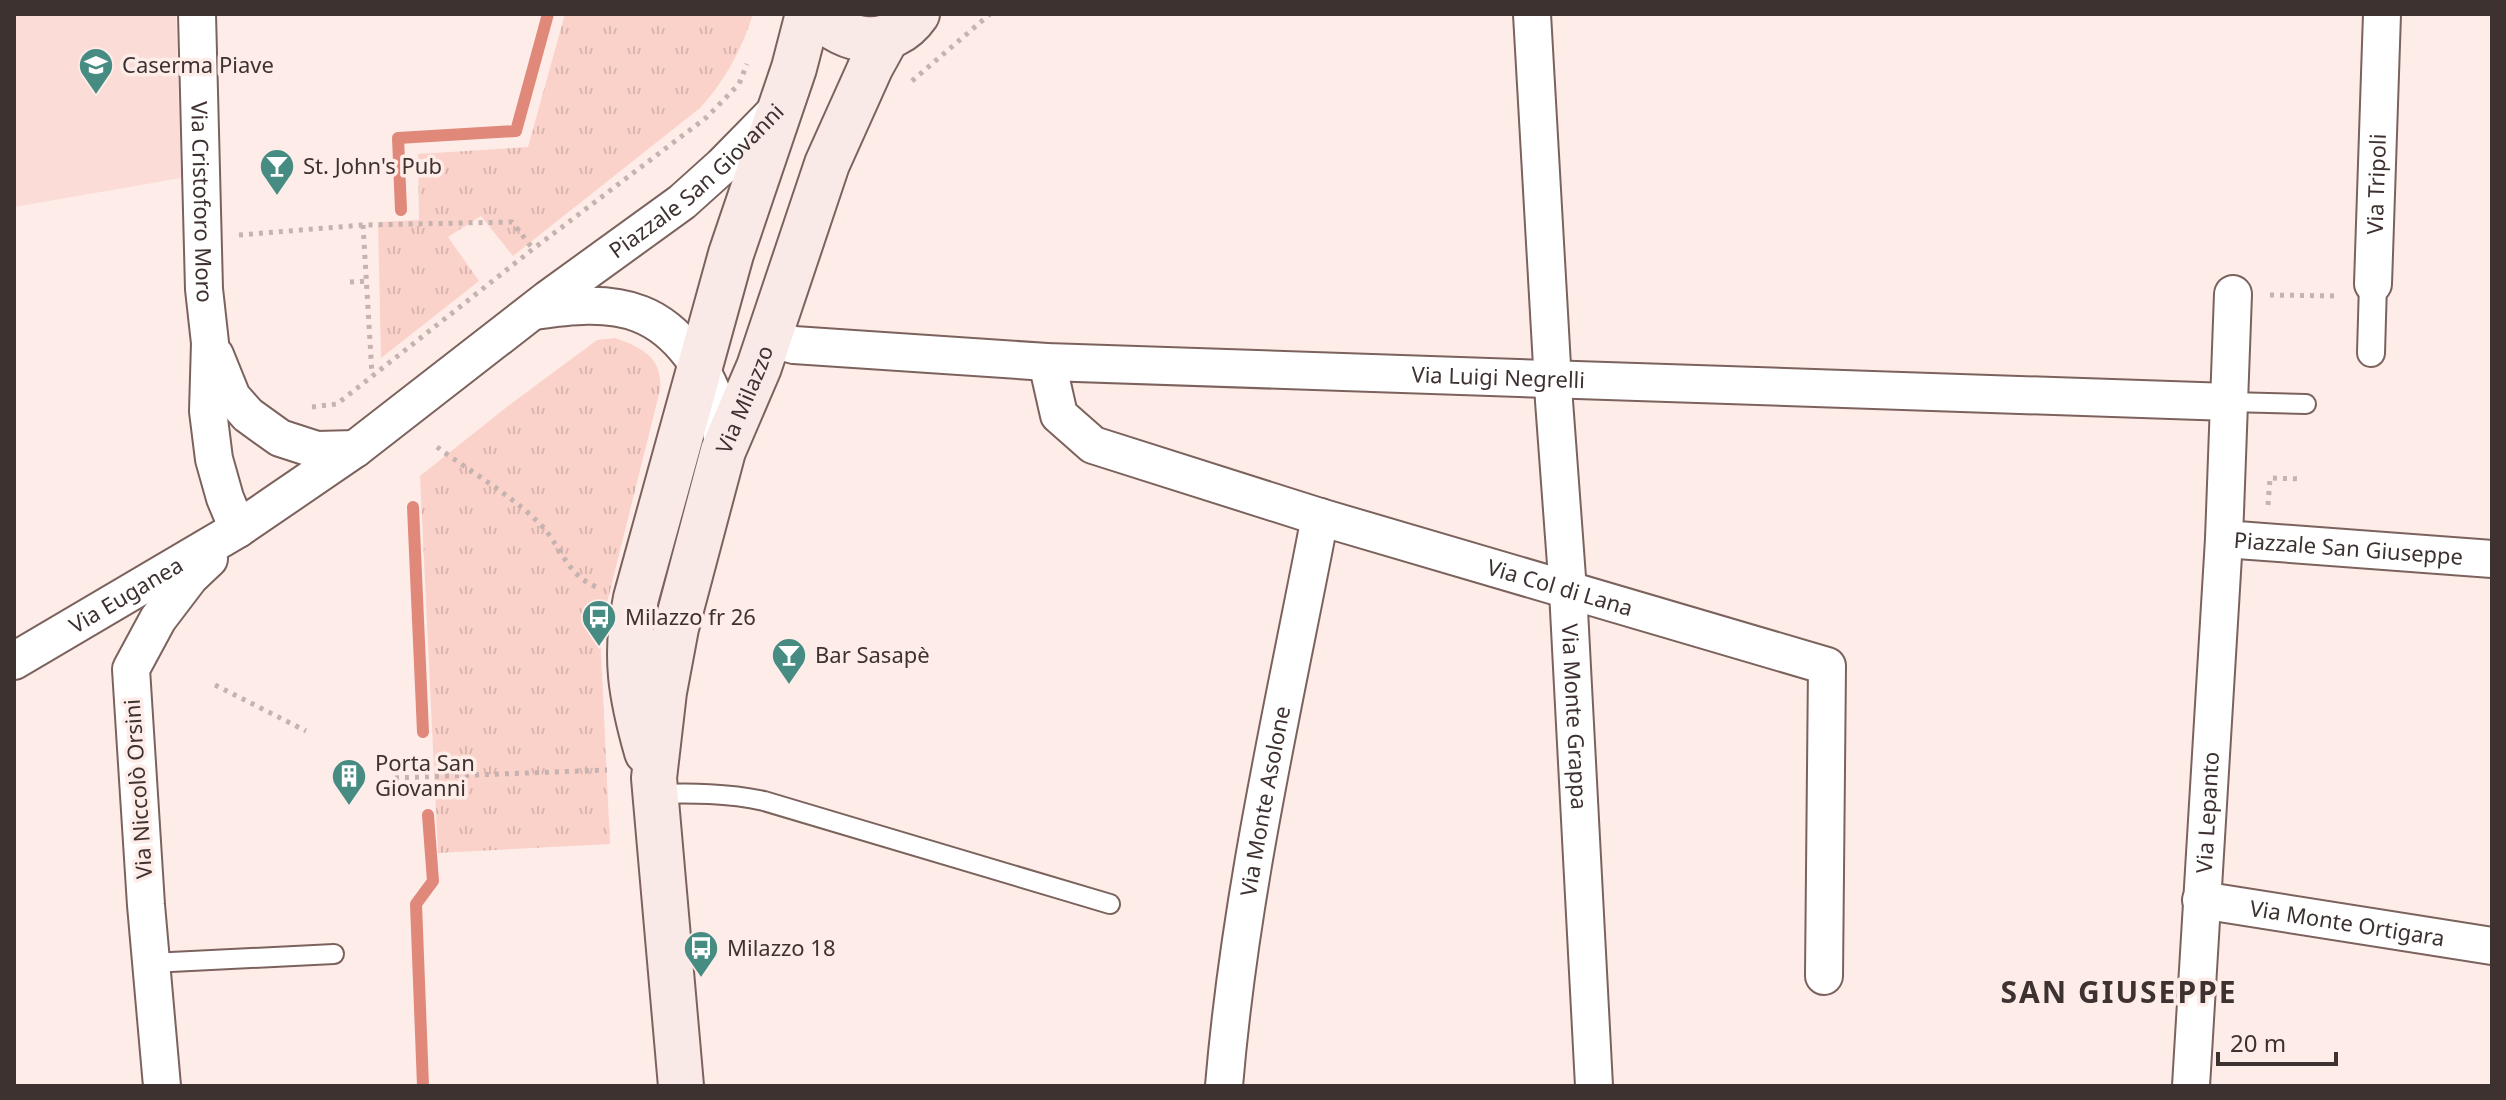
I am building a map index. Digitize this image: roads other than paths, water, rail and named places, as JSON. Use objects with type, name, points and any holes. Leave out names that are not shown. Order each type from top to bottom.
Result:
[{"type":"main road","name":"Piazzale San Giovanni","points":[[780,107],[808,14]]},
{"type":"main road","points":[[819,14],[841,34],[856,39],[872,41],[902,26]]},
{"type":"main road","name":"Via Milazzo","points":[[654,786],[664,692],[676,628],[723,451],[759,367],[827,164],[871,66],[902,26]]},
{"type":"main road","name":"Via Milazzo","points":[[681,1086],[654,786],[635,709],[629,669],[629,630],[731,254],[780,107]]},
{"type":"street","name":"Via Cristoforo Moro","points":[[197,14],[204,289],[210,343],[208,411],[214,459],[238,529]]},
{"type":"street","name":"Via Monte Grappa","points":[[1532,14],[1568,591],[1594,1086]]},
{"type":"street","name":"Via Tripoli","points":[[2371,353],[2382,14]]},
{"type":"street","name":"Piazzale San Giovanni","points":[[238,529],[355,449],[533,311],[682,202],[780,107]]},
{"type":"street","name":"Piazzale San Giuseppe","points":[[2233,294],[2224,539],[2486,559]]},
{"type":"street","points":[[533,311],[588,306],[637,313],[659,323],[699,367],[719,413],[723,451]]},
{"type":"street","name":"Via Luigi Negrelli","points":[[768,338],[794,345],[1047,362],[2229,402]]},
{"type":"street","name":"Via Cristoforo Moro","points":[[210,343],[232,397],[248,415],[280,438],[317,450],[355,449]]},
{"type":"street","name":"Via Col di Lana","points":[[1047,362],[1059,415],[1093,445],[1320,517],[1827,666],[1824,976]]},
{"type":"street","name":"Via Monte Asolone","points":[[1224,1086],[1231,1000],[1256,848],[1320,517]]},
{"type":"street","name":"Via Euganea","points":[[14,661],[238,529]]},
{"type":"street","name":"Via Niccolò Orsini","points":[[162,1086],[131,669],[158,619],[190,577],[238,529]]},
{"type":"street","name":"Via Lepanto","points":[[2191,1086],[2224,539]]},
{"type":"street","name":"Via Monte Ortigara","points":[[2201,900],[2492,946]]},
{"type":"lane","points":[[2229,402],[2306,404]]},
{"type":"lane","points":[[654,786],[764,801],[1110,904]]},
{"type":"lane","points":[[151,963],[334,954]]},
{"type":"waterway","points":[[401,210],[398,138],[516,131],[548,14]]},
{"type":"waterway","points":[[413,507],[423,732]]},
{"type":"waterway","points":[[423,1086],[416,904],[433,881],[428,815]]},
{"type":"place","name":"Caserma Piave","points":[[96,96]]},
{"type":"place","name":"St. John's Pub","points":[[277,197]]},
{"type":"place","name":"Milazzo fr 26","points":[[599,648]]},
{"type":"place","name":"Bar Sasapè","points":[[789,686]]},
{"type":"place","name":"Porta San Giovanni","points":[[349,807]]},
{"type":"place","name":"Milazzo 18","points":[[701,979]]},
{"type":"district","name":"SAN GIUSEPPE","points":[[2119,993]]}]
